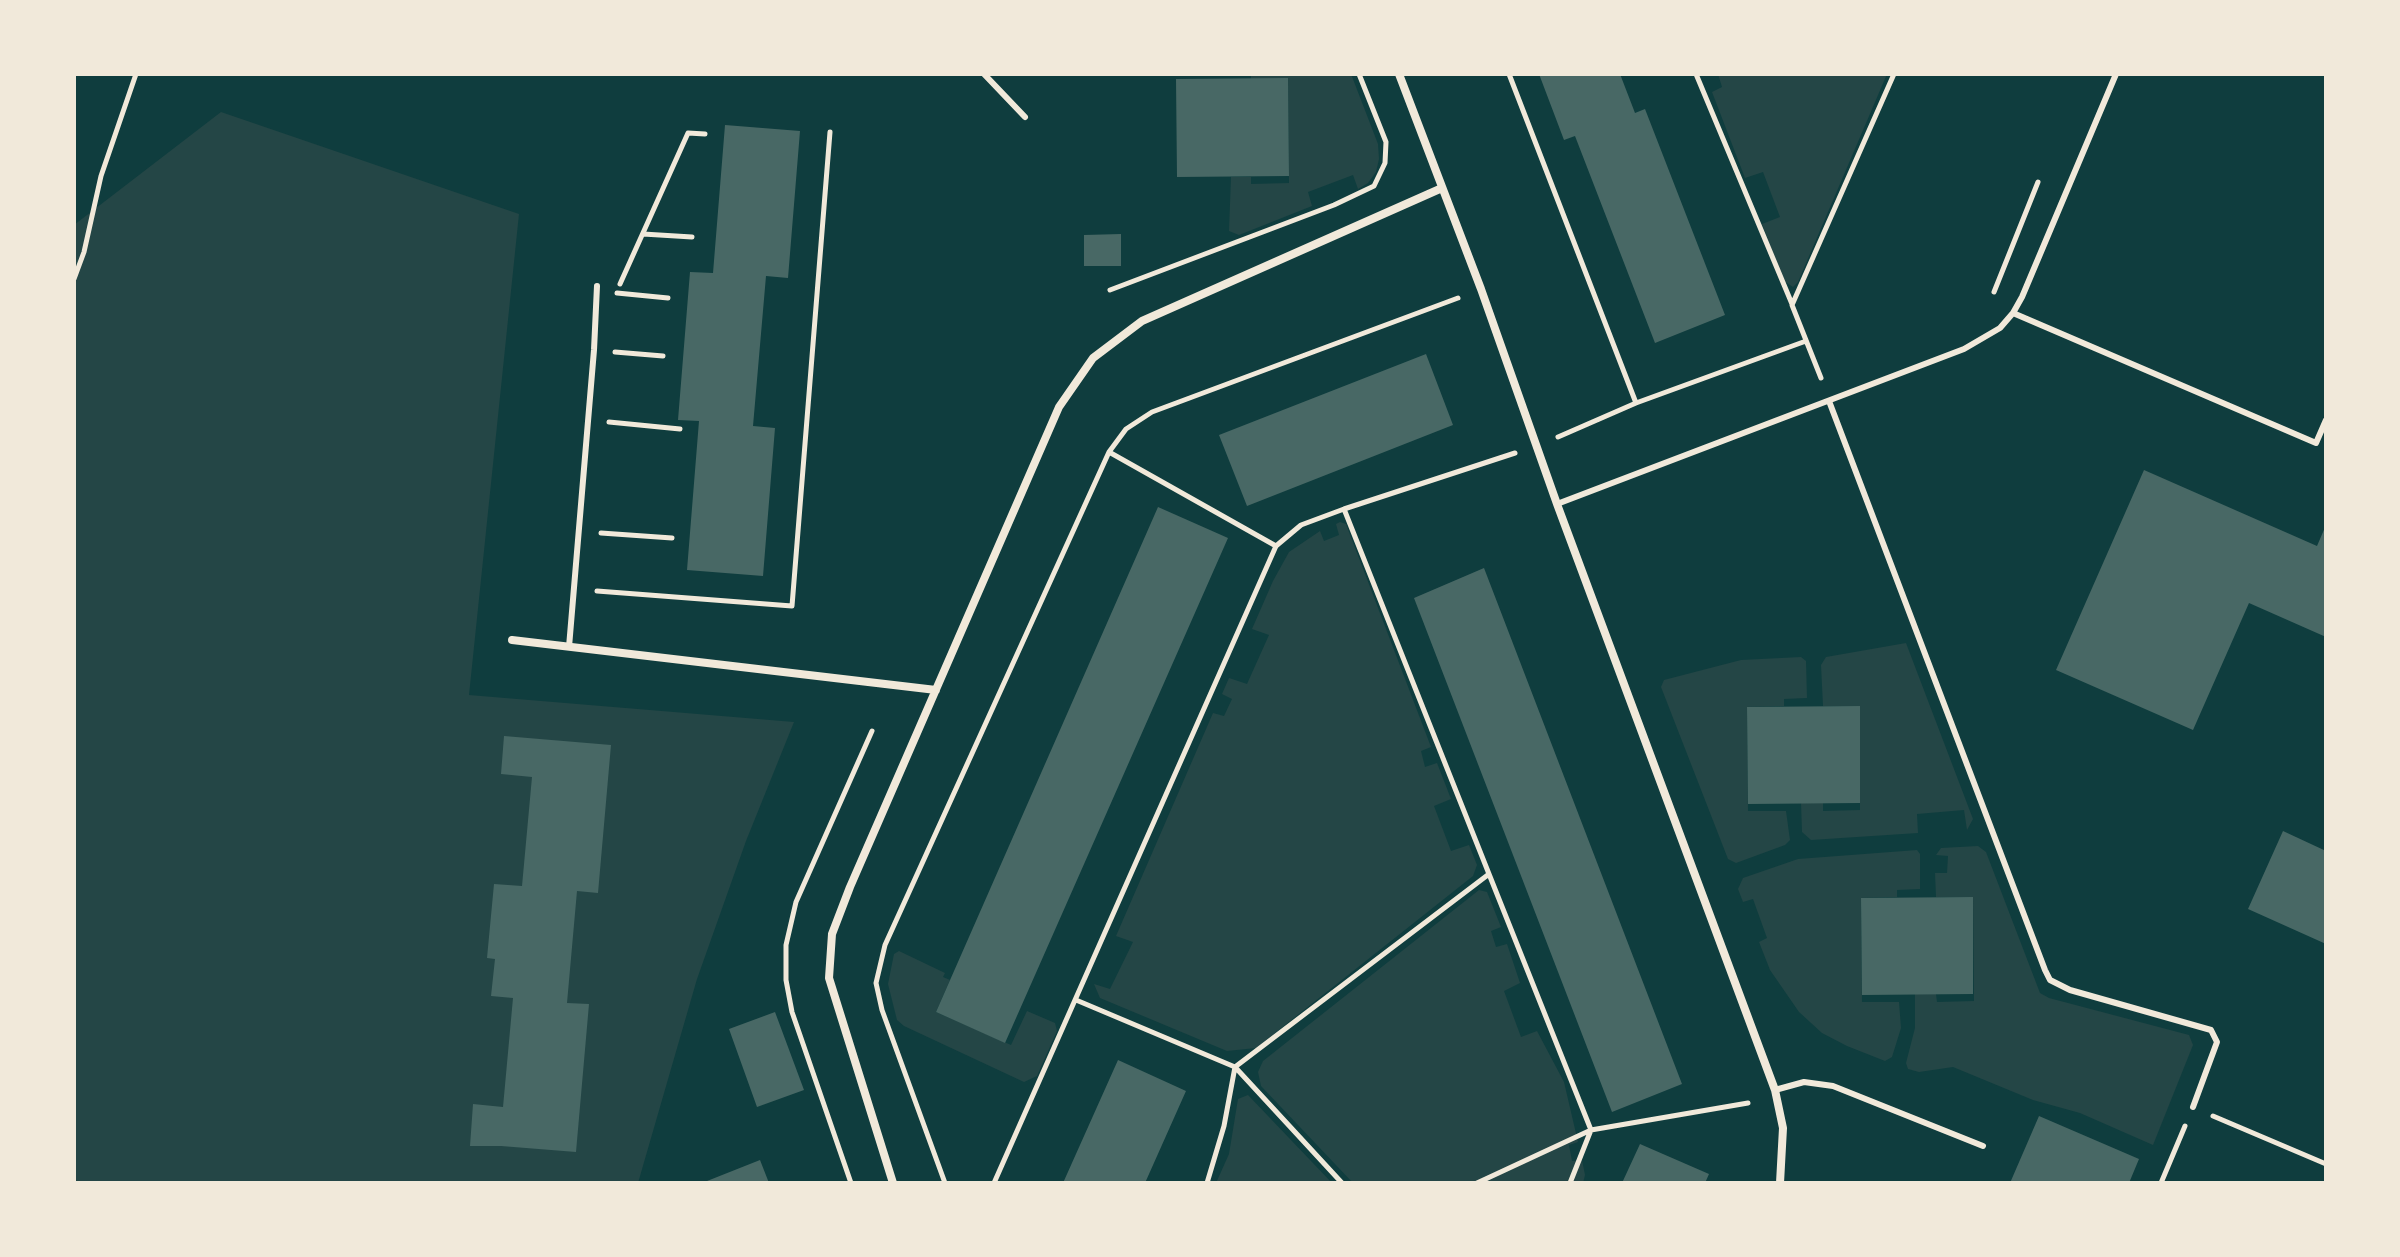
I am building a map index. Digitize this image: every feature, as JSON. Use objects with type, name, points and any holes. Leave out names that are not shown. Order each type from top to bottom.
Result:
[{"type":"street","points":[[1399,74],[1775,1090],[1783,1128],[1780,1183]]},
{"type":"street","points":[[893,1183],[829,978],[832,934],[1059,407],[1093,358],[1142,321],[1442,188]]},
{"type":"street","points":[[512,640],[936,690]]},
{"type":"lane","points":[[984,74],[1025,117]]},
{"type":"lane","points":[[1557,504],[1964,349],[2000,328],[2013,313],[2116,74]]},
{"type":"lane","points":[[569,647],[597,286]]},
{"type":"lane","points":[[2013,313],[2316,443],[2326,420]]},
{"type":"lane","points":[[1829,401],[2050,980],[2070,990],[2211,1030],[2217,1042],[2193,1107]]},
{"type":"lane","points":[[1775,1090],[1804,1082],[1833,1086],[1983,1146]]},
{"type":"path","points":[[74,279],[84,252],[101,176],[136,74]]},
{"type":"path","points":[[1110,290],[1334,205],[1374,186],[1385,163],[1386,142],[1359,74]]},
{"type":"path","points":[[1509,74],[1636,403]]},
{"type":"path","points":[[1696,74],[1829,401]]},
{"type":"path","points":[[1792,305],[1894,74]]},
{"type":"path","points":[[573,589],[792,606],[830,132]]},
{"type":"path","points":[[615,308],[616,293],[688,133],[705,134]]},
{"type":"path","points":[[1988,303],[2038,182]]},
{"type":"path","points":[[643,234],[692,237]]},
{"type":"path","points":[[945,1183],[882,1010],[876,983],[885,945],[1109,452],[1126,429],[1152,412],[1481,289]]},
{"type":"path","points":[[616,293],[668,298]]},
{"type":"path","points":[[994,1183],[1276,546],[1301,525],[1536,446],[1636,403],[1806,341]]},
{"type":"path","points":[[594,350],[663,356]]},
{"type":"path","points":[[610,365],[612,351]]},
{"type":"path","points":[[1821,377],[1833,373]]},
{"type":"path","points":[[606,421],[680,429]]},
{"type":"path","points":[[1109,452],[1276,546]]},
{"type":"path","points":[[1344,509],[1591,1130],[1570,1183]]},
{"type":"path","points":[[596,532],[672,538]]},
{"type":"path","points":[[1207,1183],[1224,1126],[1235,1067],[1489,874]]},
{"type":"path","points":[[1076,1000],[1235,1067],[1342,1183]]},
{"type":"path","points":[[1477,1183],[1591,1130],[1748,1103]]},
{"type":"path","points":[[2161,1183],[2193,1107],[2326,1164]]},
{"type":"shaded area","points":[[1251,74],[1351,74],[1378,144],[1379,159],[1376,172],[1368,183],[1358,189],[1353,175],[1308,192],[1312,206],[1239,235],[1229,231],[1231,177],[1251,177],[1251,184],[1289,183],[1288,79],[1251,79]]},
{"type":"shaded area","points":[[1718,74],[1887,74],[1798,282],[1793,287],[1784,281],[1762,224],[1780,217],[1763,172],[1745,178],[1712,92],[1722,87]]},
{"type":"shaded area","points":[[221,112],[519,214],[469,695],[794,722],[746,841],[697,979],[638,1183],[74,1183],[74,225]]},
{"type":"shaded area","points":[[1336,524],[1346,524],[1431,747],[1421,751],[1425,767],[1437,763],[1451,799],[1434,806],[1451,851],[1469,845],[1477,865],[1473,876],[1256,1048],[1227,1051],[1100,998],[1094,984],[1110,989],[1133,942],[1116,936],[1213,713],[1224,716],[1232,699],[1222,694],[1229,678],[1247,684],[1269,635],[1252,629],[1273,581],[1289,552],[1320,531],[1324,541],[1339,535]]},
{"type":"shaded area","points":[[1906,643],[1973,819],[1967,830],[1964,810],[1917,814],[1918,833],[1811,840],[1802,832],[1801,803],[1823,803],[1823,811],[1860,810],[1860,706],[1823,706],[1821,665],[1826,657]]},
{"type":"shaded area","points":[[1801,657],[1806,661],[1807,698],[1784,699],[1784,706],[1747,707],[1748,811],[1786,811],[1790,840],[1785,845],[1736,863],[1728,859],[1661,687],[1664,680],[1741,660]]},
{"type":"shaded area","points":[[1978,846],[1986,852],[2040,993],[2189,1035],[2193,1045],[2153,1145],[2080,1113],[2033,1100],[1953,1067],[1919,1072],[1908,1069],[1906,1063],[1915,1028],[1915,994],[1936,994],[1937,1002],[1974,1001],[1973,897],[1936,897],[1935,873],[1947,873],[1948,856],[1936,855],[1941,848]]},
{"type":"shaded area","points":[[1917,850],[1920,854],[1920,889],[1897,890],[1897,897],[1861,898],[1862,1002],[1899,1002],[1901,1028],[1892,1057],[1885,1061],[1822,1033],[1799,1012],[1770,970],[1759,942],[1767,938],[1753,899],[1743,902],[1738,889],[1743,878],[1798,859]]},
{"type":"shaded area","points":[[1479,890],[1487,892],[1501,927],[1491,931],[1496,947],[1507,944],[1520,983],[1504,991],[1521,1037],[1537,1031],[1564,1082],[1578,1142],[1569,1145],[1572,1161],[1582,1160],[1583,1183],[1353,1183],[1261,1086],[1258,1072],[1263,1061]]},
{"type":"shaded area","points":[[899,951],[945,973],[943,977],[950,980],[936,1012],[1011,1045],[1027,1011],[1055,1023],[1057,1031],[1037,1076],[1024,1082],[897,1020],[888,984],[894,954]]},
{"type":"shaded area","points":[[1248,1095],[1332,1183],[1216,1183],[1229,1154],[1238,1099]]},
{"type":"building","points":[[1539,74],[1620,74],[1635,113],[1645,109],[1725,315],[1655,343],[1575,136],[1564,140]]},
{"type":"building","points":[[1288,78],[1289,176],[1177,177],[1176,79]]},
{"type":"building","points":[[725,125],[800,131],[788,278],[766,276],[753,426],[775,428],[763,576],[687,570],[699,421],[678,420],[690,272],[713,273]]},
{"type":"building","points":[[1121,234],[1121,266],[1084,266],[1084,235]]},
{"type":"building","points":[[1426,354],[1453,425],[1247,506],[1219,435]]},
{"type":"building","points":[[2144,470],[2317,546],[2326,525],[2326,637],[2249,603],[2193,730],[2056,670]]},
{"type":"building","points":[[1158,507],[1228,538],[1005,1043],[936,1012]]},
{"type":"building","points":[[1484,568],[1682,1084],[1612,1112],[1414,598]]},
{"type":"building","points":[[1860,706],[1860,803],[1748,804],[1747,707]]},
{"type":"building","points":[[504,736],[611,745],[598,893],[577,891],[567,1003],[589,1004],[576,1152],[470,1146],[473,1104],[503,1107],[513,998],[491,996],[495,959],[487,958],[494,884],[522,886],[532,777],[501,774]]},
{"type":"building","points":[[2283,831],[2326,851],[2326,944],[2248,909]]},
{"type":"building","points":[[1973,897],[1973,994],[1862,995],[1861,898]]},
{"type":"building","points":[[775,1012],[804,1090],[757,1107],[729,1029]]},
{"type":"building","points":[[1118,1060],[1186,1091],[1145,1183],[1063,1183]]},
{"type":"building","points":[[2039,1116],[2139,1159],[2129,1183],[2010,1183]]},
{"type":"building","points":[[1640,1144],[1709,1174],[1705,1183],[1622,1183]]},
{"type":"building","points":[[760,1160],[769,1183],[702,1183]]}]
